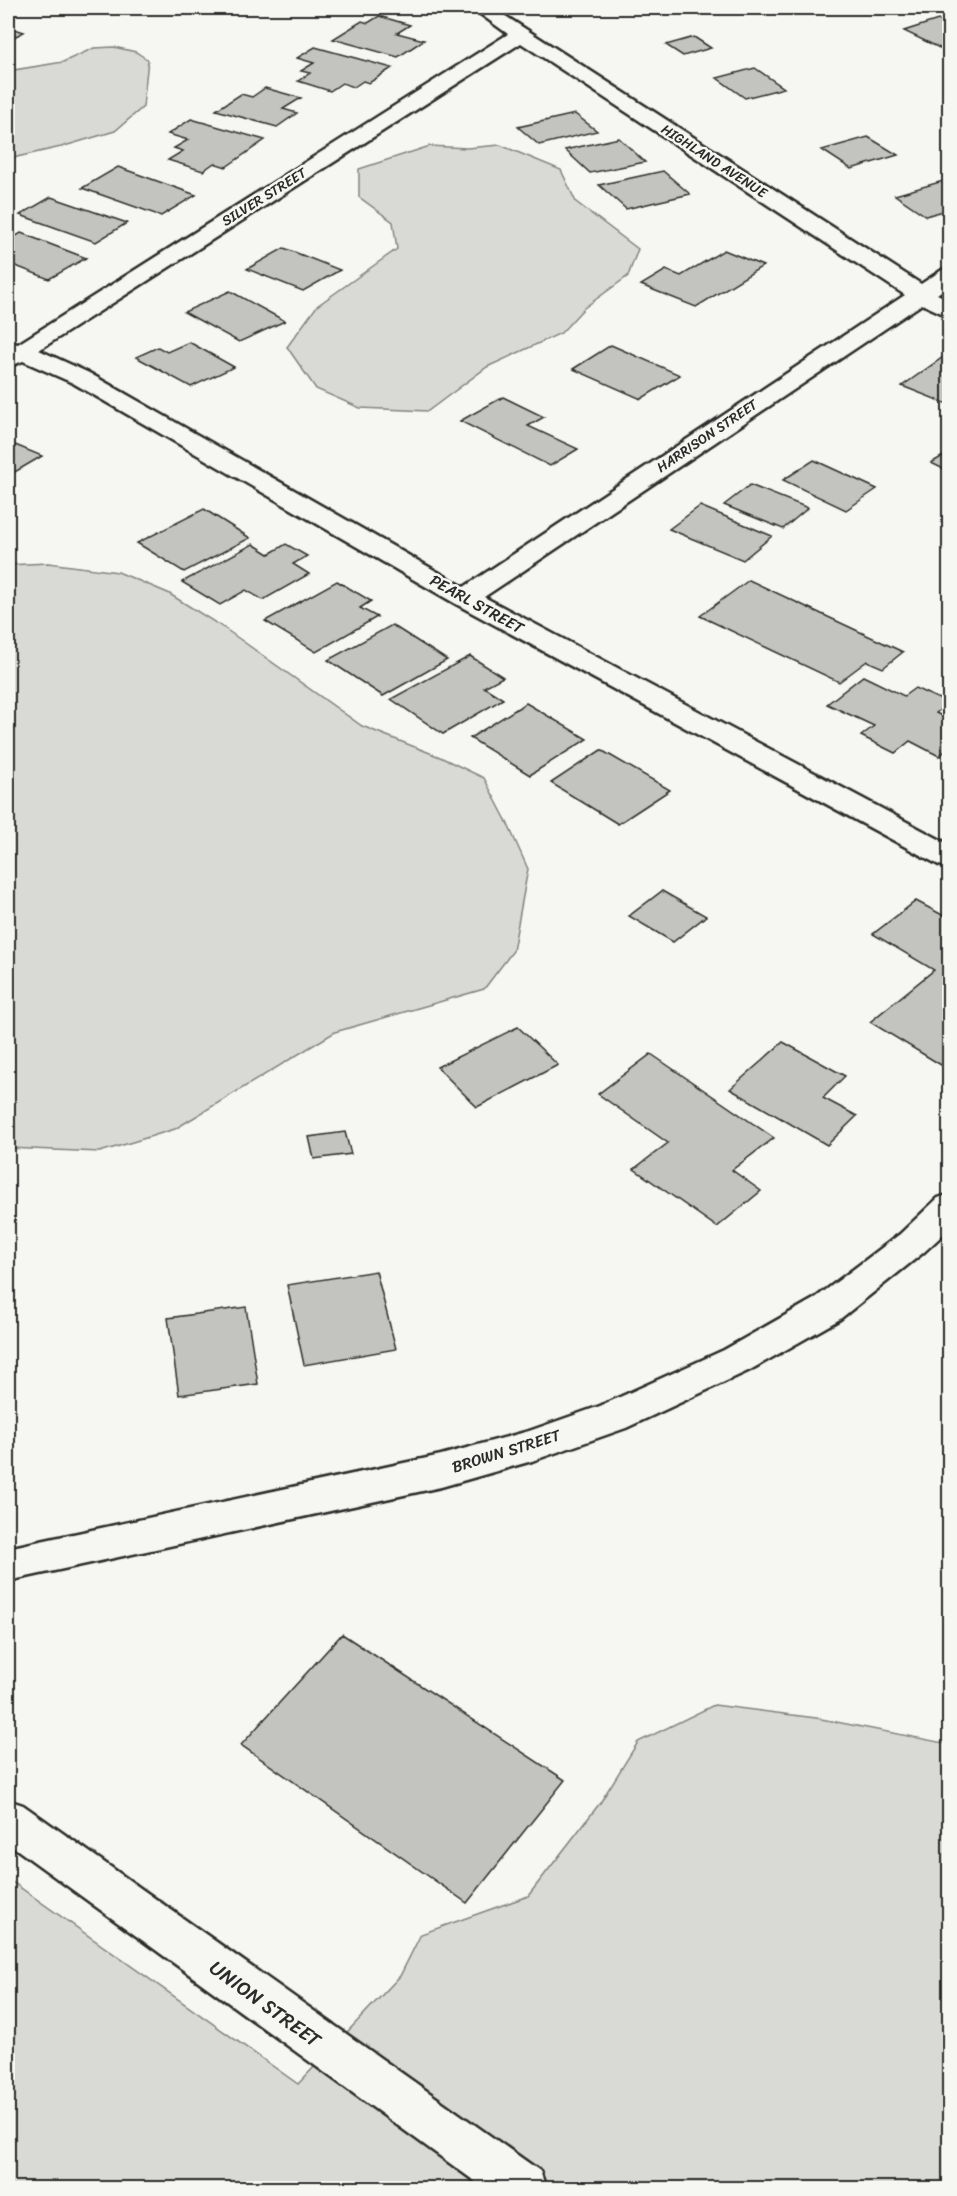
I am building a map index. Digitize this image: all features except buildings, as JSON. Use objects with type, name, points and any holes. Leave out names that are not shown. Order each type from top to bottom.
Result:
[{"type":"street","name":"HIGHLAND AVENUE","points":[[481,8],[919,294],[950,310]]},
{"type":"street","name":"SILVER STREET","points":[[12,353],[521,34]]},
{"type":"street","name":"HARRISON STREET","points":[[465,598],[950,275]]},
{"type":"street","name":"PEARL STREET","points":[[12,353],[81,378],[465,598],[950,858]]},
{"type":"street","name":"BROWN STREET","points":[[8,1565],[441,1471],[532,1446],[613,1417],[737,1360],[827,1309],[912,1243],[950,1207]]},
{"type":"street","name":"UNION STREET","points":[[8,1819],[523,2188]]},
{"type":"shaded area","points":[[114,47],[136,52],[148,60],[143,107],[115,131],[61,147],[8,159],[8,71],[63,62],[94,48]]},
{"type":"shaded area","points":[[500,145],[561,170],[576,202],[638,249],[628,276],[584,308],[561,333],[487,367],[428,411],[360,408],[316,389],[287,347],[317,306],[397,249],[393,222],[359,197],[359,169],[430,146],[467,148]]},
{"type":"shaded area","points":[[48,563],[118,572],[168,593],[224,628],[362,726],[440,757],[484,778],[528,869],[513,951],[484,989],[335,1032],[175,1129],[100,1152],[8,1148],[8,565]]},
{"type":"shaded area","points":[[714,1705],[816,1718],[949,1744],[949,2188],[8,2188],[8,1879],[298,2084],[400,1976],[421,1934],[528,1896],[600,1803],[638,1742]]}]
